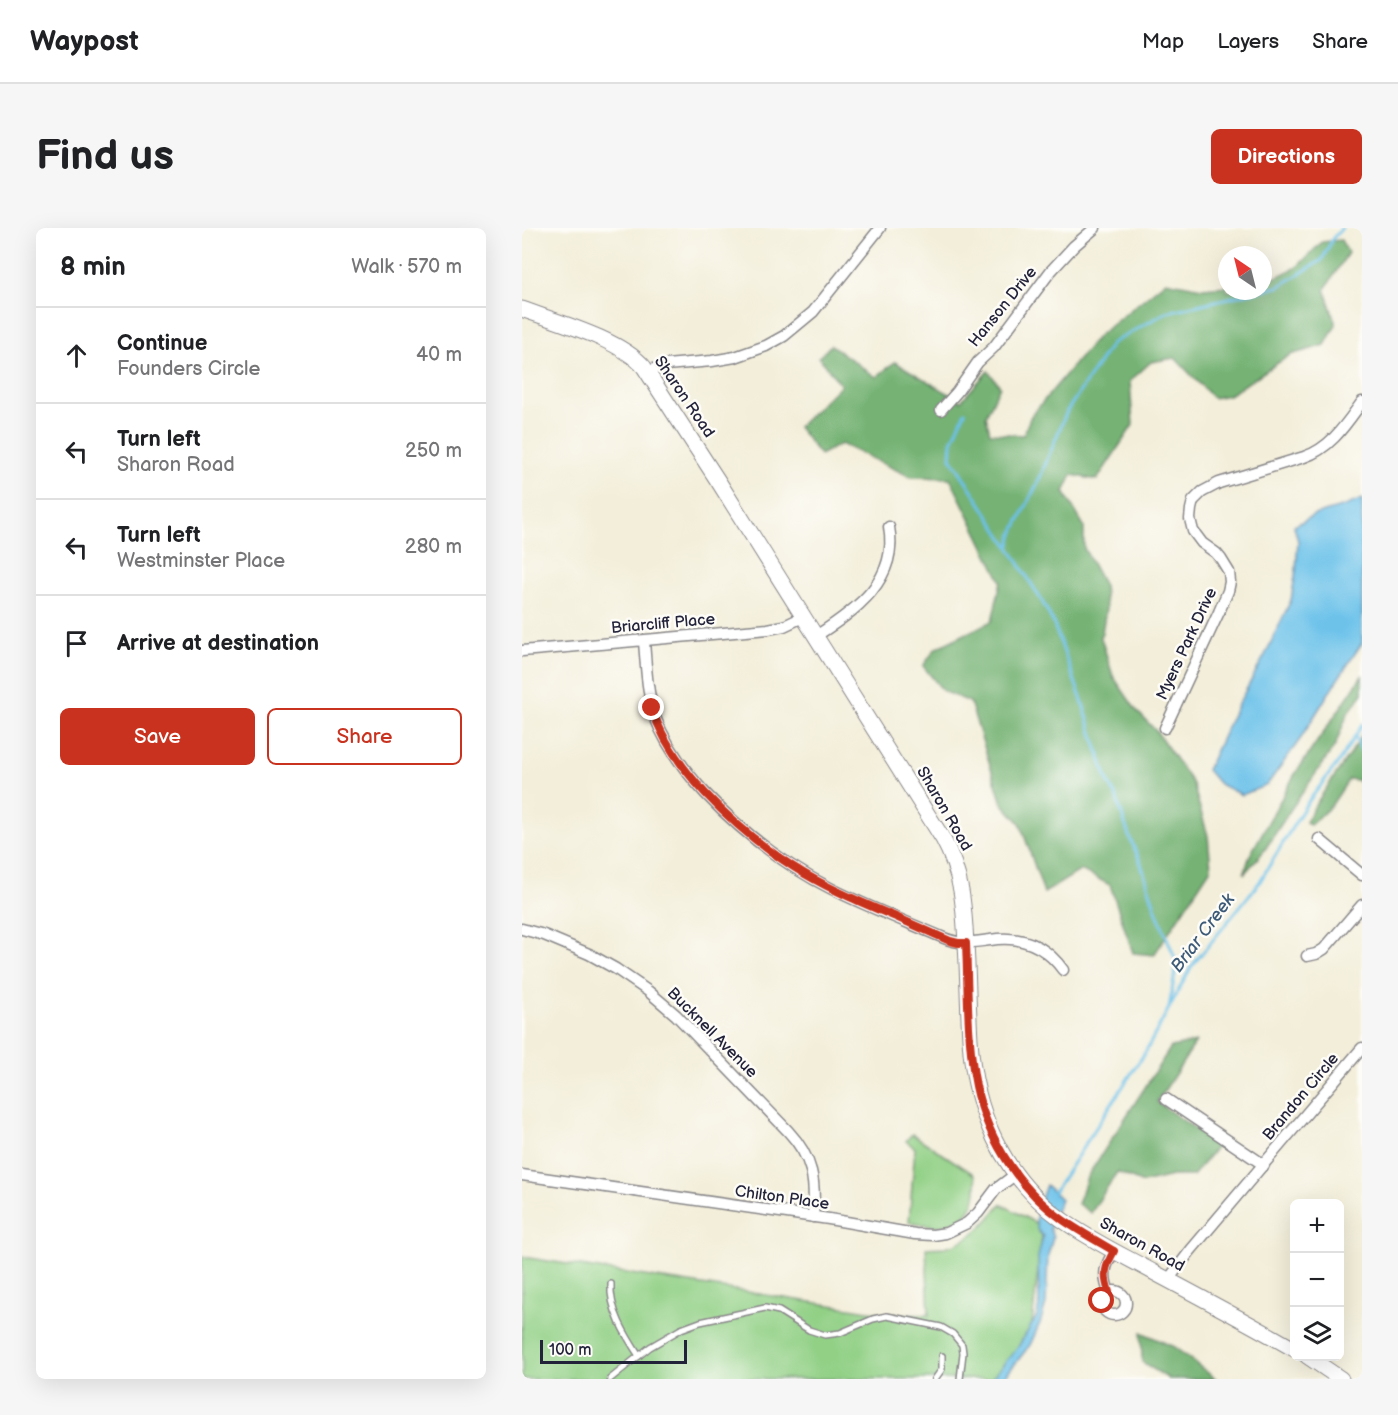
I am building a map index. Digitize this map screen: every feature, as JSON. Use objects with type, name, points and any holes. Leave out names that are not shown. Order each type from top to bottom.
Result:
[{"type":"street","points":[[648,373],[666,365],[735,357],[760,349],[784,336],[813,312],[880,228]]},
{"type":"street","name":"Hanson Drive","points":[[941,410],[981,359],[994,347],[1050,272],[1074,246],[1095,228]]},
{"type":"street","name":"Sharon Road","points":[[522,309],[614,345],[635,358],[648,373],[948,848],[956,867],[964,904],[970,1040],[975,1084],[993,1136],[1016,1174],[1035,1196],[1074,1227],[1290,1347]]},
{"type":"street","name":"Myers Park Drive","points":[[1164,728],[1219,612],[1230,582],[1222,560],[1202,543],[1193,531],[1191,514],[1195,499],[1202,492],[1219,483],[1317,452],[1337,435],[1362,402]]},
{"type":"street","points":[[816,636],[855,608],[879,580],[890,555],[892,543],[889,527]]},
{"type":"street","name":"Briarcliff Place","points":[[522,651],[777,628],[803,617]]},
{"type":"street","points":[[644,641],[649,694],[655,716],[669,748],[711,800],[753,838],[830,888],[950,941],[966,943],[1008,938],[1020,940],[1048,953],[1063,970]]},
{"type":"street","points":[[1318,839],[1362,875]]},
{"type":"street","points":[[1307,956],[1316,954],[1329,945],[1362,905]]},
{"type":"street","name":"Bucknell Avenue","points":[[522,929],[567,944],[603,962],[639,984],[676,1015],[801,1146],[814,1180],[813,1217]]},
{"type":"street","name":"Brandon Circle","points":[[1168,1280],[1362,1048]]},
{"type":"street","name":"Brandon Circle","points":[[1166,1099],[1263,1166]]},
{"type":"street","name":"Chilton Place","points":[[522,1174],[915,1234],[939,1234],[967,1223],[978,1213],[996,1189],[1016,1174]]},
{"type":"street","points":[[1109,1292],[1105,1271],[1114,1251]]},
{"type":"street","points":[[1314,1361],[1341,1379]]},
{"type":"lane","points":[[611,1284],[612,1299],[620,1324],[639,1356]]},
{"type":"lane","points":[[610,1379],[639,1356],[686,1327],[769,1308],[809,1330],[825,1335],[836,1334],[879,1317],[890,1316],[937,1325],[953,1334],[962,1347],[960,1379]]},
{"type":"lane","points":[[935,1379],[942,1369],[942,1356]]},
{"type":"green space","points":[[1341,240],[1348,253],[1325,289],[1336,325],[1325,345],[1290,355],[1229,395],[1213,398],[1175,358],[1151,362],[1130,381],[1133,425],[1097,480],[1072,475],[1064,492],[1084,526],[1084,548],[1104,586],[1106,609],[1101,638],[1113,676],[1136,710],[1157,732],[1193,784],[1208,836],[1211,868],[1154,955],[1133,953],[1110,885],[1081,870],[1044,893],[1020,823],[1002,803],[970,702],[943,691],[923,666],[936,648],[992,621],[1001,581],[950,478],[911,477],[841,444],[820,455],[798,427],[841,385],[819,357],[831,345],[876,377],[895,362],[961,401],[988,371],[1000,386],[986,416],[990,433],[1023,435],[1031,416],[1098,336],[1166,281],[1202,288],[1218,287],[1218,300],[1272,300],[1272,279],[1297,267],[1322,242]]},
{"type":"green space","points":[[1362,676],[1362,695],[1348,713],[1335,746],[1264,851],[1244,874],[1250,855],[1295,774]]},
{"type":"green space","points":[[1362,736],[1362,784],[1357,780],[1349,779],[1331,806],[1310,825],[1306,822],[1317,802]]},
{"type":"green space","points":[[1196,1042],[1157,1102],[1218,1145],[1193,1176],[1172,1176],[1143,1183],[1117,1172],[1091,1213],[1078,1204],[1087,1177],[1171,1047]]},
{"type":"green space","points":[[912,1134],[975,1175],[976,1194],[970,1210],[957,1221],[938,1226],[909,1222],[915,1148],[906,1141]]},
{"type":"green space","points":[[1001,1204],[1043,1227],[1030,1341],[1001,1379],[522,1379],[522,1257],[888,1314],[929,1315],[926,1248],[945,1247],[962,1241],[983,1225]]},
{"type":"green space","points":[[1141,1332],[1174,1347],[1216,1379],[1169,1379],[1142,1362]]},
{"type":"water","points":[[1362,499],[1362,643],[1301,738],[1267,785],[1242,795],[1219,784],[1207,770],[1291,600],[1298,541],[1294,526],[1314,515]]},
{"type":"water","points":[[1046,1185],[1061,1199],[1050,1229],[1053,1238],[1048,1255],[1046,1304],[1030,1345],[1003,1379],[991,1379],[1018,1347],[1037,1316],[1038,1257],[1043,1236],[1037,1229],[1036,1219]]},
{"type":"waterway","points":[[1272,288],[1278,287],[1322,260],[1333,238],[1342,228]]},
{"type":"waterway","points":[[1009,547],[1067,411],[1112,343],[1167,312],[1220,300]]},
{"type":"waterway","points":[[965,412],[952,442],[951,458],[1009,547],[1053,622],[1081,698],[1107,780],[1116,796],[1175,958],[1169,1008]]},
{"type":"waterway","name":"Briar Creek","points":[[1054,1192],[1146,1051],[1191,967],[1259,883],[1305,806],[1340,760],[1362,725]]},
{"type":"waterway","points":[[1355,737],[1362,752]]},
{"type":"route","points":[[652,708],[669,748],[686,770],[711,800],[759,842],[795,868],[831,888],[950,941],[966,943],[972,1059],[978,1097],[987,1123],[1005,1158],[1035,1196],[1062,1220],[1114,1251],[1105,1271],[1109,1292],[1102,1301]]}]
